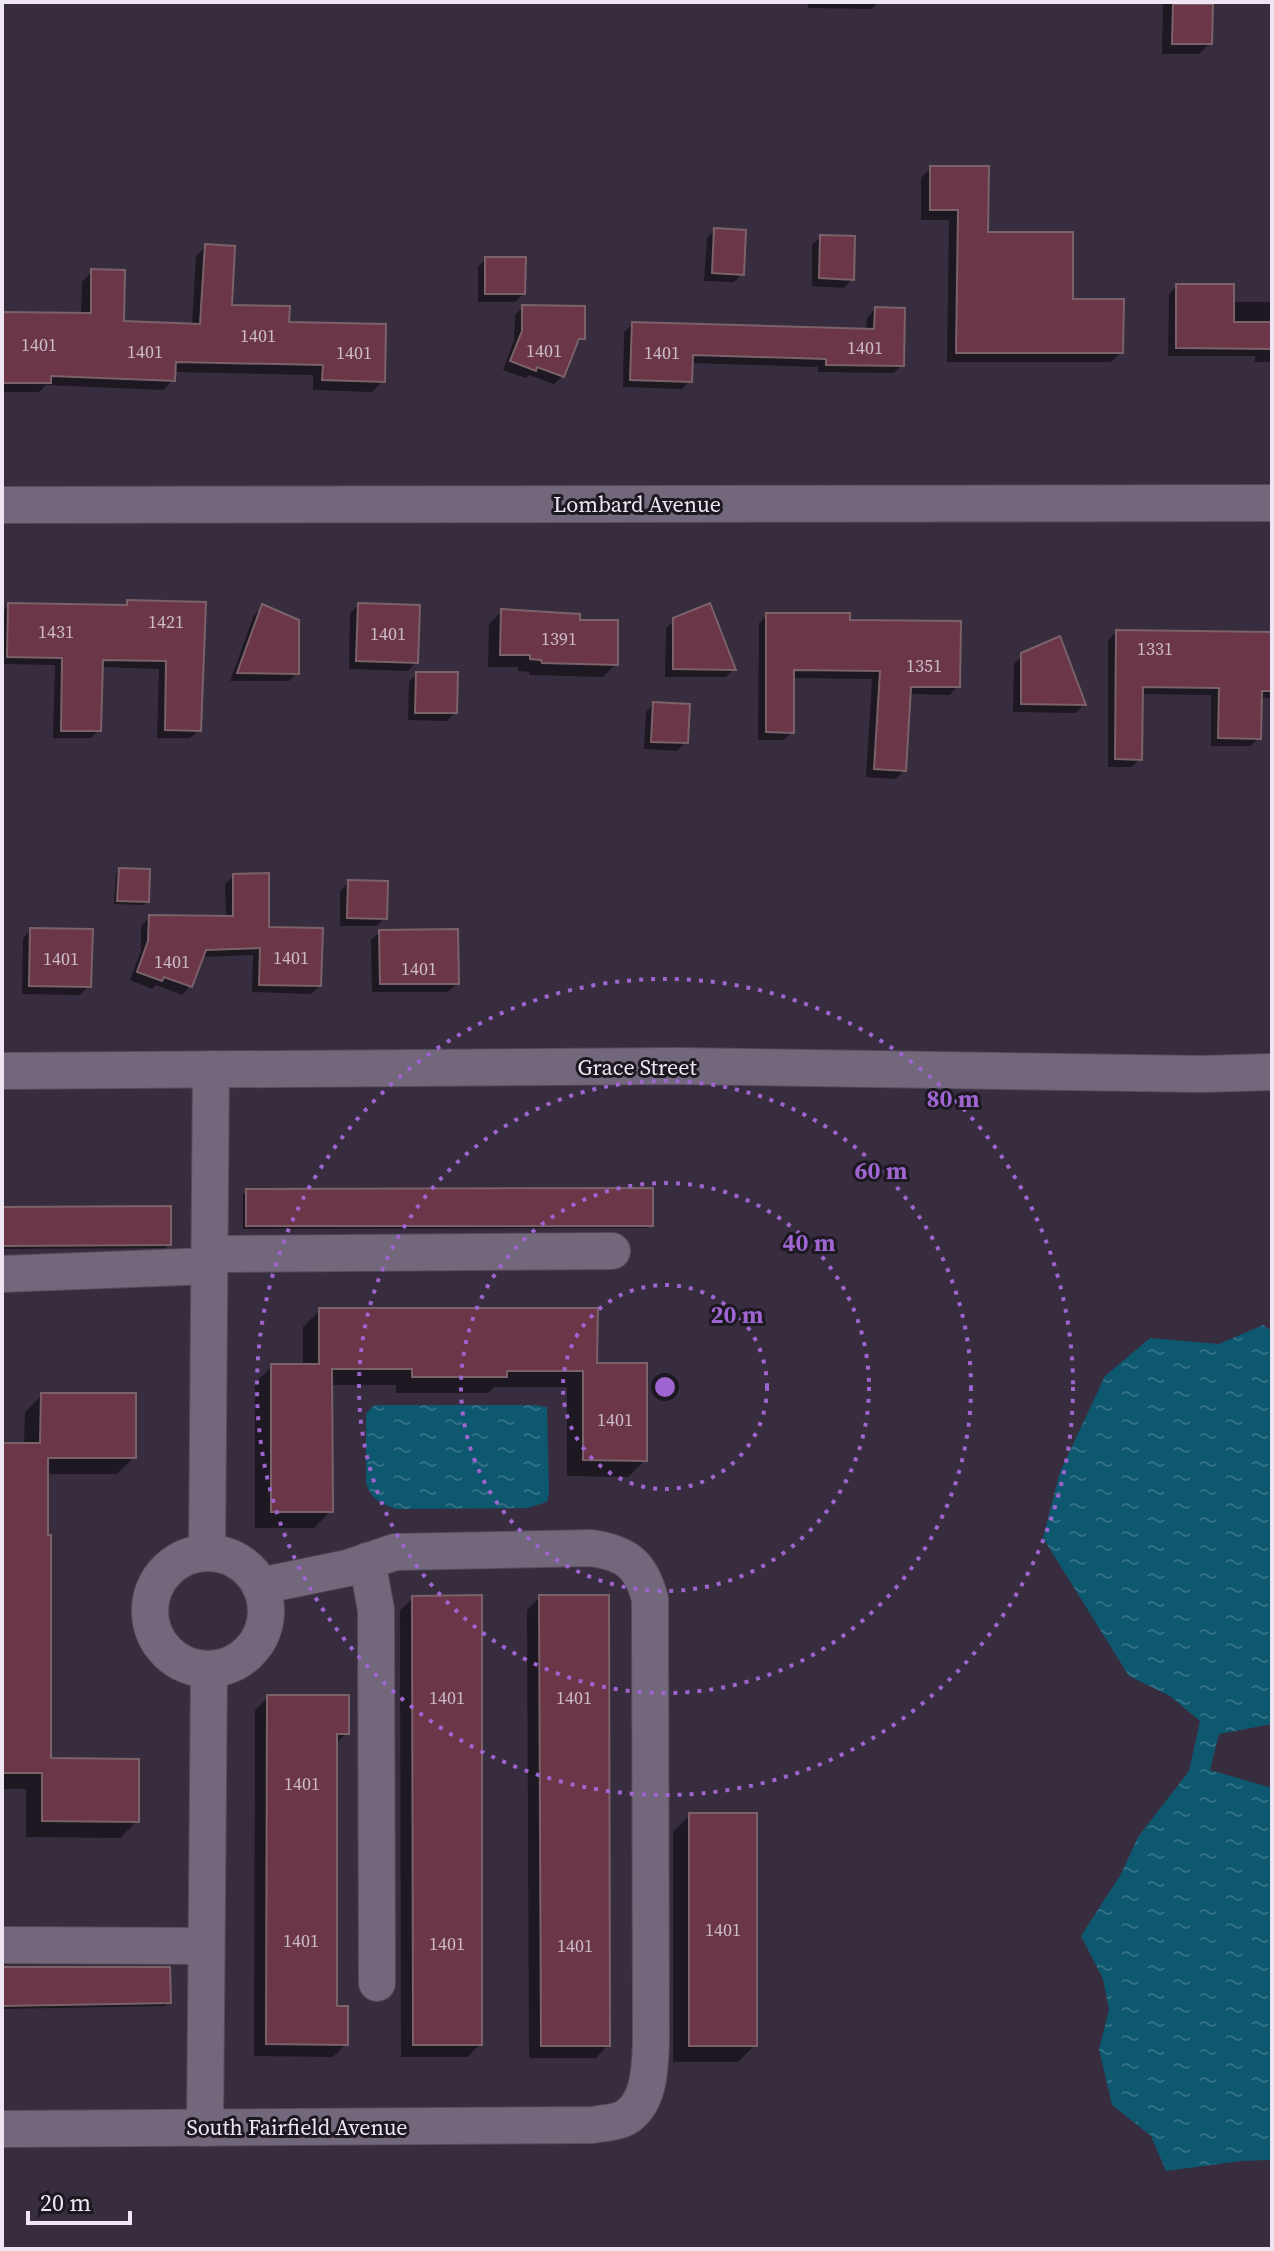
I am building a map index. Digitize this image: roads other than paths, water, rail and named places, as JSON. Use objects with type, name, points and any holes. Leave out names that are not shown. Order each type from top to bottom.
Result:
[{"type":"street","name":"Lombard Avenue","points":[[2,505],[1272,503]]},
{"type":"street","name":"Grace Street","points":[[2,1071],[679,1066],[1202,1074],[1272,1072]]},
{"type":"street","points":[[207,1553],[211,1069]]},
{"type":"street","points":[[2,1274],[210,1260],[612,1251]]},
{"type":"street","name":"South Fairfield Avenue","points":[[2,2129],[593,2125],[623,2119],[636,2108],[646,2091],[650,2066],[650,1599],[639,1570],[611,1551],[591,1548],[431,1549],[395,1552],[348,1568],[260,1586]]},
{"type":"street","points":[[207,1553],[223,1555],[251,1572],[260,1586],[265,1602],[261,1634],[240,1659],[209,1669],[192,1667],[171,1655],[155,1636],[151,1603],[155,1587],[176,1563],[207,1553]]},
{"type":"street","points":[[367,1561],[376,1610],[377,1983]]},
{"type":"street","points":[[205,2128],[209,1669]]},
{"type":"street","points":[[2,1945],[206,1946]]},
{"type":"water","points":[[1263,1325],[1272,1331],[1272,1724],[1219,1734],[1210,1770],[1272,1788],[1272,2163],[1269,2160],[1241,2161],[1166,2171],[1151,2136],[1112,2105],[1099,2049],[1109,2010],[1103,1979],[1081,1936],[1121,1874],[1138,1837],[1189,1771],[1200,1721],[1170,1696],[1129,1676],[1043,1538],[1060,1472],[1105,1376],[1150,1338],[1219,1344]]},
{"type":"water","points":[[378,1405],[547,1407],[547,1502],[527,1508],[396,1509],[381,1503],[366,1483],[366,1414]]}]
